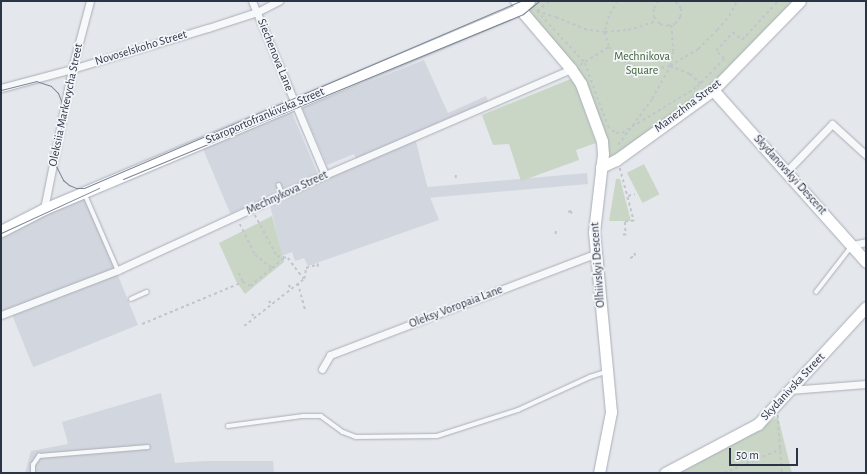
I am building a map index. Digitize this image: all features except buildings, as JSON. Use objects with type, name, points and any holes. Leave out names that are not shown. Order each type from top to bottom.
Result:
[{"type":"street","name":"Oleksiia Markevycha Street","points":[[44,209],[72,69],[90,1]]},
{"type":"street","name":"Siechenova Lane","points":[[252,1],[325,175]]},
{"type":"street","name":"Novoselskoho Street","points":[[1,88],[72,69],[257,12],[279,1]]},
{"type":"street","name":"Staroportofrankivska Street","points":[[1,231],[44,209],[295,103],[517,5],[530,1]]},
{"type":"street","name":"Manezhna Street","points":[[602,168],[616,160],[713,90],[800,1]]},
{"type":"street","name":"Olhiivskyi Descent","points":[[517,5],[572,69],[581,84],[598,128],[603,148],[594,232],[611,412],[599,473]]},
{"type":"street","name":"Mechnykova Street","points":[[1,315],[118,270],[325,175],[572,69]]},
{"type":"street","name":"Skydanovskyi Descent","points":[[713,90],[853,245],[866,262]]},
{"type":"street","points":[[787,172],[832,124],[866,155]]},
{"type":"street","points":[[853,245],[866,242]]},
{"type":"street","name":"Oleksy Voropaia Lane","points":[[322,369],[330,355],[597,253]]},
{"type":"street","name":"Skydanivska Street","points":[[665,473],[758,424],[866,307]]},
{"type":"street","points":[[790,390],[866,384]]},
{"type":"lane","points":[[279,185],[283,195]]},
{"type":"lane","points":[[84,192],[118,270]]},
{"type":"lane","points":[[816,292],[853,245]]},
{"type":"lane","points":[[131,299],[147,292]]},
{"type":"lane","points":[[228,426],[303,416],[321,416],[342,432],[356,437],[436,436],[518,410],[590,376],[606,371]]},
{"type":"lane","points":[[33,473],[33,465],[39,456],[148,447]]},
{"type":"path","points":[[537,11],[550,1]]},
{"type":"path","points":[[618,1],[609,16],[606,32],[609,47],[624,61],[634,66],[655,69],[670,66],[698,49],[729,16],[737,1]]},
{"type":"path","points":[[659,1],[654,9],[657,21],[663,26],[671,26],[680,17],[681,9],[677,1]]},
{"type":"path","points":[[537,11],[585,63],[608,126],[616,133],[622,133],[700,84],[724,58],[716,51],[733,32],[742,40],[778,1]]},
{"type":"path","points":[[537,11],[584,29],[606,32],[628,30],[657,21]]},
{"type":"path","points":[[618,145],[652,99],[670,66],[673,52],[671,26]]},
{"type":"path","points":[[572,69],[585,63],[609,47]]},
{"type":"path","points":[[670,66],[690,74],[700,84]]},
{"type":"path","points":[[616,160],[622,172],[634,221],[625,222],[626,235],[623,235]]},
{"type":"path","points":[[628,196],[635,194]]},
{"type":"path","points":[[252,209],[276,256],[288,258],[304,279]]},
{"type":"path","points":[[568,212],[571,211],[572,214]]},
{"type":"path","points":[[236,216],[255,255],[272,268]]},
{"type":"path","points":[[556,231],[556,237]]},
{"type":"path","points":[[630,258],[635,256],[634,254]]},
{"type":"path","points":[[239,273],[242,282],[250,286],[284,258]]},
{"type":"path","points":[[244,326],[304,279],[306,268],[318,264],[318,267]]},
{"type":"path","points":[[142,324],[242,282]]},
{"type":"path","points":[[298,283],[306,312]]},
{"type":"path","points":[[288,285],[291,289]]},
{"type":"path","points":[[269,300],[272,304]]},
{"type":"path","points":[[252,314],[255,318]]},
{"type":"path","points":[[774,406],[780,418],[782,473]]},
{"type":"path","points":[[724,473],[781,449]]},
{"type":"shaded area","points":[[424,60],[448,113],[486,96],[488,101],[356,159],[354,154],[327,165],[302,108]]},
{"type":"shaded area","points":[[289,106],[319,176],[230,213],[201,144]]},
{"type":"shaded area","points":[[415,138],[430,197],[439,220],[308,266],[304,258],[295,261],[292,252],[282,256],[270,205]]},
{"type":"shaded area","points":[[587,173],[588,184],[315,208],[314,197]]},
{"type":"shaded area","points":[[84,192],[117,269],[1,314],[1,231]]},
{"type":"shaded area","points":[[117,273],[138,325],[33,367],[12,315]]},
{"type":"shaded area","points":[[161,393],[175,463],[206,461],[273,461],[274,473],[25,473],[31,451],[68,444],[62,422]]},
{"type":"green space","name":"Mechnikova Square","points":[[529,1],[800,1],[713,90],[601,167],[603,154],[581,84],[523,14]]},
{"type":"green space","points":[[573,78],[596,143],[576,150],[579,160],[521,181],[509,144],[493,145],[482,115]]},
{"type":"green space","points":[[644,164],[659,194],[643,203],[627,173]]},
{"type":"green space","points":[[616,179],[620,179],[631,221],[609,221]]},
{"type":"green space","points":[[272,216],[284,262],[245,294],[236,281],[219,243]]},
{"type":"green space","points":[[778,417],[792,473],[672,473],[707,455]]},
{"type":"tram line","points":[[1,90],[36,81],[51,86],[58,93],[65,110],[55,158],[56,166],[63,180],[69,185],[76,188],[84,188],[521,1]]},
{"type":"tram line","points":[[123,179],[523,14],[539,1]]},
{"type":"tram line","points":[[1,233],[99,188]]}]
